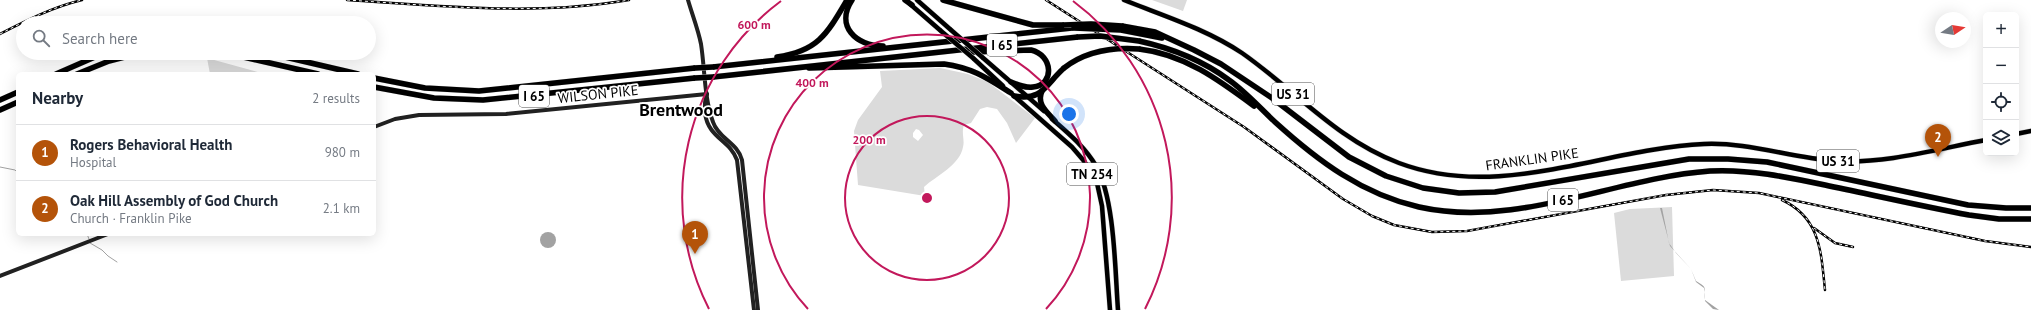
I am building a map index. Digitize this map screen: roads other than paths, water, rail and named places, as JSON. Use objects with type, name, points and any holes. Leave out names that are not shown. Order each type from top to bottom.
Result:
[{"type":"highway","points":[[713,66],[792,55],[801,52],[811,47],[825,34],[847,0]]},
{"type":"highway","points":[[852,0],[846,16],[849,30],[857,39],[868,45],[903,46]]},
{"type":"highway","points":[[905,0],[912,5]]},
{"type":"highway","points":[[943,0],[1033,25],[1049,26],[1091,24],[1122,28]]},
{"type":"highway","name":"I 65","points":[[376,78],[425,88],[479,91],[1072,28],[1122,28],[1175,42],[1221,64],[1272,98],[1349,157],[1386,176],[1423,188],[1459,193],[1495,192],[1689,159],[1728,159],[1767,162],[1968,205],[2031,208]]},
{"type":"highway","name":"I 65","points":[[376,87],[434,98],[484,100],[927,55],[1078,37],[1100,36],[1139,41],[1175,51],[1210,68],[1239,88],[1316,157],[1352,182],[1393,200],[1441,211],[1475,213],[1505,211],[1679,175],[1728,171],[1776,175],[1969,215],[1999,219],[2031,219]]},
{"type":"highway","points":[[793,68],[818,69],[944,64],[965,68],[984,75],[1013,94],[1027,96],[1042,91],[1064,68],[1081,57],[1095,52],[1115,48],[1139,49],[1171,56],[1202,70],[1231,88],[1275,121]]},
{"type":"highway","points":[[927,55],[1029,50],[1039,52],[1049,65],[1049,72],[1041,85],[1029,88],[1011,82]]},
{"type":"highway","points":[[61,72],[88,60]]},
{"type":"highway","points":[[82,72],[114,60]]},
{"type":"highway","points":[[257,60],[309,72]]},
{"type":"highway","points":[[298,60],[349,72]]},
{"type":"highway","points":[[1042,91],[1040,99],[1041,105],[1055,121]]},
{"type":"highway","points":[[0,100],[16,93]]},
{"type":"highway","points":[[0,110],[16,103]]},
{"type":"main road","points":[[688,0],[699,38],[707,94],[714,126],[736,148],[742,160],[758,310]]},
{"type":"main road","points":[[916,0],[1027,96]]},
{"type":"main road","name":"FRANKLIN PIKE","points":[[1124,0],[1207,33],[1235,49],[1326,121],[1365,148],[1401,164],[1438,174],[1467,177],[1506,176],[1672,147],[1702,144],[1745,146],[1813,158],[1852,161],[1893,158],[1983,141]]},
{"type":"main road","points":[[912,5],[1013,94]]},
{"type":"main road","points":[[707,94],[705,108],[708,126],[713,134],[732,151],[737,160],[754,310]]},
{"type":"main road","name":"WILSON PIKE","points":[[376,126],[395,119],[419,115],[506,114],[707,94]]},
{"type":"main road","name":"TN 254","points":[[1013,94],[1072,147],[1090,170],[1100,195],[1110,310]]},
{"type":"main road","name":"TN 254","points":[[1027,96],[1072,137],[1092,160],[1104,182],[1109,208],[1118,310]]},
{"type":"main road","points":[[2019,133],[2031,131]]},
{"type":"main road","points":[[0,276],[103,236]]},
{"type":"waterway","points":[[0,167],[16,171]]},
{"type":"waterway","points":[[90,243],[117,262]]},
{"type":"railway","points":[[37,16],[50,10],[82,0]]},
{"type":"railway","points":[[347,0],[453,7],[524,9],[559,8],[629,0]]},
{"type":"railway","points":[[1046,0],[1244,127],[1343,199],[1372,216],[1394,225],[1432,232],[1467,231],[1666,195],[1713,190],[1759,193],[1985,241],[2031,247]]},
{"type":"railway","points":[[0,34],[16,26]]},
{"type":"railway","points":[[1782,200],[1805,216],[1812,227],[1820,250],[1825,290]]},
{"type":"railway","points":[[1814,228],[1835,243],[1853,247]]},
{"type":"place","name":"Oak Hill Assembly of God Church","points":[[1938,157]]},
{"type":"place","name":"Rogers Behavioral Health","points":[[695,254]]},
{"type":"district","name":"Brentwood","points":[[681,110]]}]
